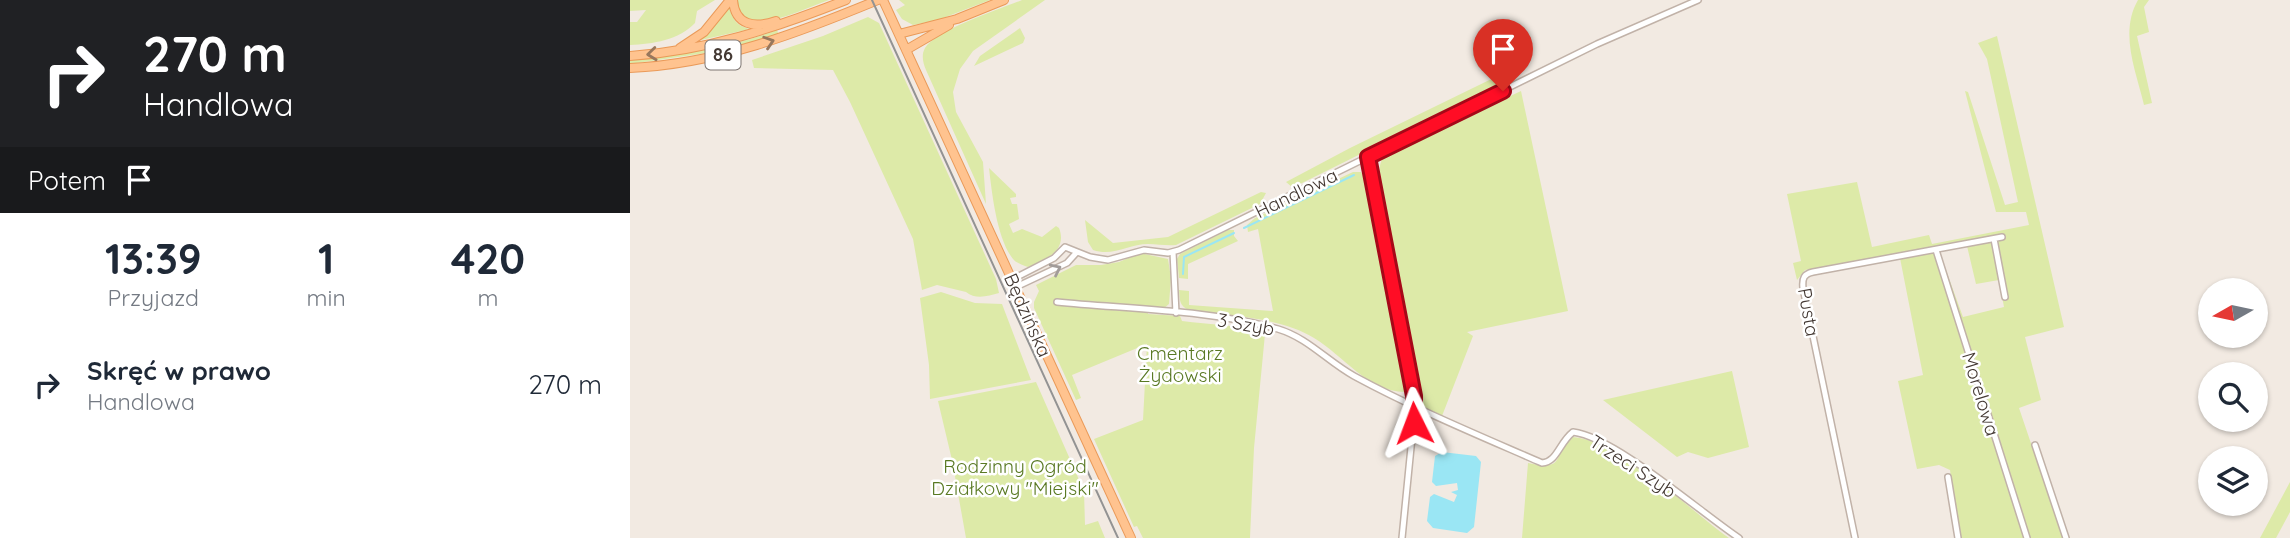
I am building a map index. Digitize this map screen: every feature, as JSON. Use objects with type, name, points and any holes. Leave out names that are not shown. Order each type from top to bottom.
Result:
[{"type":"main road","points":[[731,0],[735,14],[744,22],[752,25],[780,21],[787,23]]},
{"type":"main road","points":[[674,51],[704,33],[731,0]]},
{"type":"main road","name":"86","points":[[630,56],[724,42],[787,23],[846,0]]},
{"type":"main road","name":"86","points":[[630,68],[668,65],[747,49],[800,32],[881,0]]},
{"type":"main road","name":"Będzińska","points":[[881,0],[1131,538]]},
{"type":"main road","points":[[899,34],[957,19],[1004,0]]},
{"type":"main road","points":[[906,50],[957,19]]},
{"type":"street","name":"Handlowa","points":[[1014,283],[1054,258],[1065,247],[1090,257],[1108,260],[1144,250],[1172,252],[1597,44],[1698,0]]},
{"type":"street","points":[[1368,157],[1415,407],[1402,538]]},
{"type":"street","name":"Pusta","points":[[1855,538],[1803,278],[1813,272],[2002,237]]},
{"type":"street","points":[[1994,239],[2005,297]]},
{"type":"street","name":"Morelowa","points":[[1936,250],[2027,538]]},
{"type":"street","points":[[1014,283],[1067,263],[1077,252]]},
{"type":"street","points":[[1172,252],[1175,313]]},
{"type":"street","name":"3 Szyb","points":[[1057,302],[1236,321],[1292,334],[1351,374],[1415,407]]},
{"type":"street","name":"Trzeci Szyb","points":[[1415,407],[1542,463],[1554,458],[1563,440],[1573,432],[1585,434],[1646,471],[1740,538]]},
{"type":"street","points":[[2035,445],[2066,538]]},
{"type":"street","points":[[1948,477],[1958,538]]},
{"type":"green space","points":[[630,0],[715,0],[697,11],[695,23],[689,29],[656,42],[630,45],[630,22],[637,22],[646,10],[630,11]]},
{"type":"green space","points":[[738,0],[829,0],[777,19],[756,21],[745,19],[737,7]]},
{"type":"green space","points":[[899,0],[990,0],[938,20],[913,25],[902,19],[896,10],[905,5]]},
{"type":"green space","points":[[1022,0],[1045,0],[973,51],[960,69],[953,92],[956,112],[983,162],[986,204],[926,70],[923,53],[931,41],[942,34]]},
{"type":"green space","points":[[2138,0],[2149,0],[2144,7],[2149,32],[2137,36],[2152,103],[2144,105],[2129,39],[2132,13]]},
{"type":"green space","points":[[728,4],[735,20],[750,29],[701,40]]},
{"type":"green space","points":[[868,17],[879,23],[996,279],[999,293],[978,297],[937,285],[922,290],[913,239],[833,70],[754,68],[752,60],[823,36]]},
{"type":"green space","points":[[1020,28],[1025,38],[1023,43],[974,66],[980,56]]},
{"type":"green space","points":[[777,30],[779,35],[720,51],[630,64],[630,60],[705,50]]},
{"type":"green space","points":[[1997,36],[2064,327],[2025,337],[2041,400],[2019,408],[2063,538],[1959,538],[1950,470],[1939,465],[1917,469],[1898,381],[1923,375],[1899,253],[1805,270],[1797,280],[1793,263],[1801,261],[1787,194],[1857,182],[1872,247],[1929,235],[1932,244],[2029,225],[2026,212],[1996,212],[1965,91],[1968,92],[2005,205],[2018,202],[1987,59],[1978,43]],"holes":[[[1967,246],[1976,284],[1999,280],[2004,307],[1963,317],[1939,251]]]},
{"type":"green space","points":[[1516,67],[1520,74],[1518,76],[1296,186],[1292,187],[1286,182],[1350,148]]},
{"type":"green space","points":[[1521,91],[1568,311],[1467,332],[1473,336],[1442,416],[1420,408],[1377,186],[1381,163],[1384,156]]},
{"type":"green space","points":[[989,168],[1016,194],[1016,197],[1010,198],[1012,204],[1017,204],[1019,219],[1009,224],[1013,233],[1022,229],[1042,237],[1056,226],[1059,228],[1061,236],[1058,249],[1048,258],[1028,267],[1013,259],[1007,250],[999,228]]},
{"type":"green space","points":[[1353,172],[1361,172],[1365,179],[1405,392],[1379,386],[1367,379],[1325,345],[1301,331],[1254,318],[1189,310],[1183,307],[1180,300],[1179,290],[1189,291],[1189,305],[1273,311],[1258,229],[1248,232],[1247,225],[1255,218]]},
{"type":"green space","points":[[1261,192],[1266,193],[1260,204],[1176,245],[1148,244],[1100,252],[1093,250],[1088,242],[1085,220],[1113,243],[1168,237]]},
{"type":"green space","points":[[1228,230],[1234,230],[1238,241],[1188,264],[1188,279],[1179,278],[1177,259],[1180,254]]},
{"type":"green space","name":"Cmentarz Żydowski","points":[[1140,253],[1168,259],[1171,278],[1169,304],[1163,309],[1147,307],[1148,314],[1180,316],[1182,321],[1234,327],[1265,334],[1254,448],[1250,538],[1143,538],[1137,526],[1134,527],[1094,439],[1143,420],[1147,344],[1072,375],[1081,398],[1076,400],[1034,308],[1039,291],[1036,285],[1076,265],[1119,262]]},
{"type":"green space","points":[[941,292],[975,303],[1002,304],[1031,380],[930,399],[929,365],[920,298]]},
{"type":"green space","points":[[1732,371],[1749,447],[1708,458],[1688,452],[1677,457],[1603,400]]},
{"type":"green space","name":"Rodzinny Ogród Działkowy \"Miejski\"","points":[[1036,382],[1084,491],[1085,525],[1098,521],[1105,538],[966,538],[938,401]]},
{"type":"green space","points":[[1573,437],[1592,441],[1633,463],[1729,538],[1522,538],[1528,463],[1554,463]]},
{"type":"green space","points":[[2290,482],[2290,512],[2276,538],[2260,538]]},
{"type":"water","points":[[1442,452],[1476,456],[1481,462],[1474,527],[1467,533],[1433,528],[1427,521],[1430,497],[1434,494],[1454,502],[1457,495],[1451,492],[1458,490],[1457,483],[1436,486],[1432,482],[1435,456]]},
{"type":"waterway","points":[[1244,228],[1354,175]]},
{"type":"waterway","points":[[1183,274],[1184,257],[1234,233]]},
{"type":"tram line","points":[[872,0],[1118,538]]},
{"type":"route","points":[[1414,423],[1414,396],[1368,157],[1503,91]]}]
